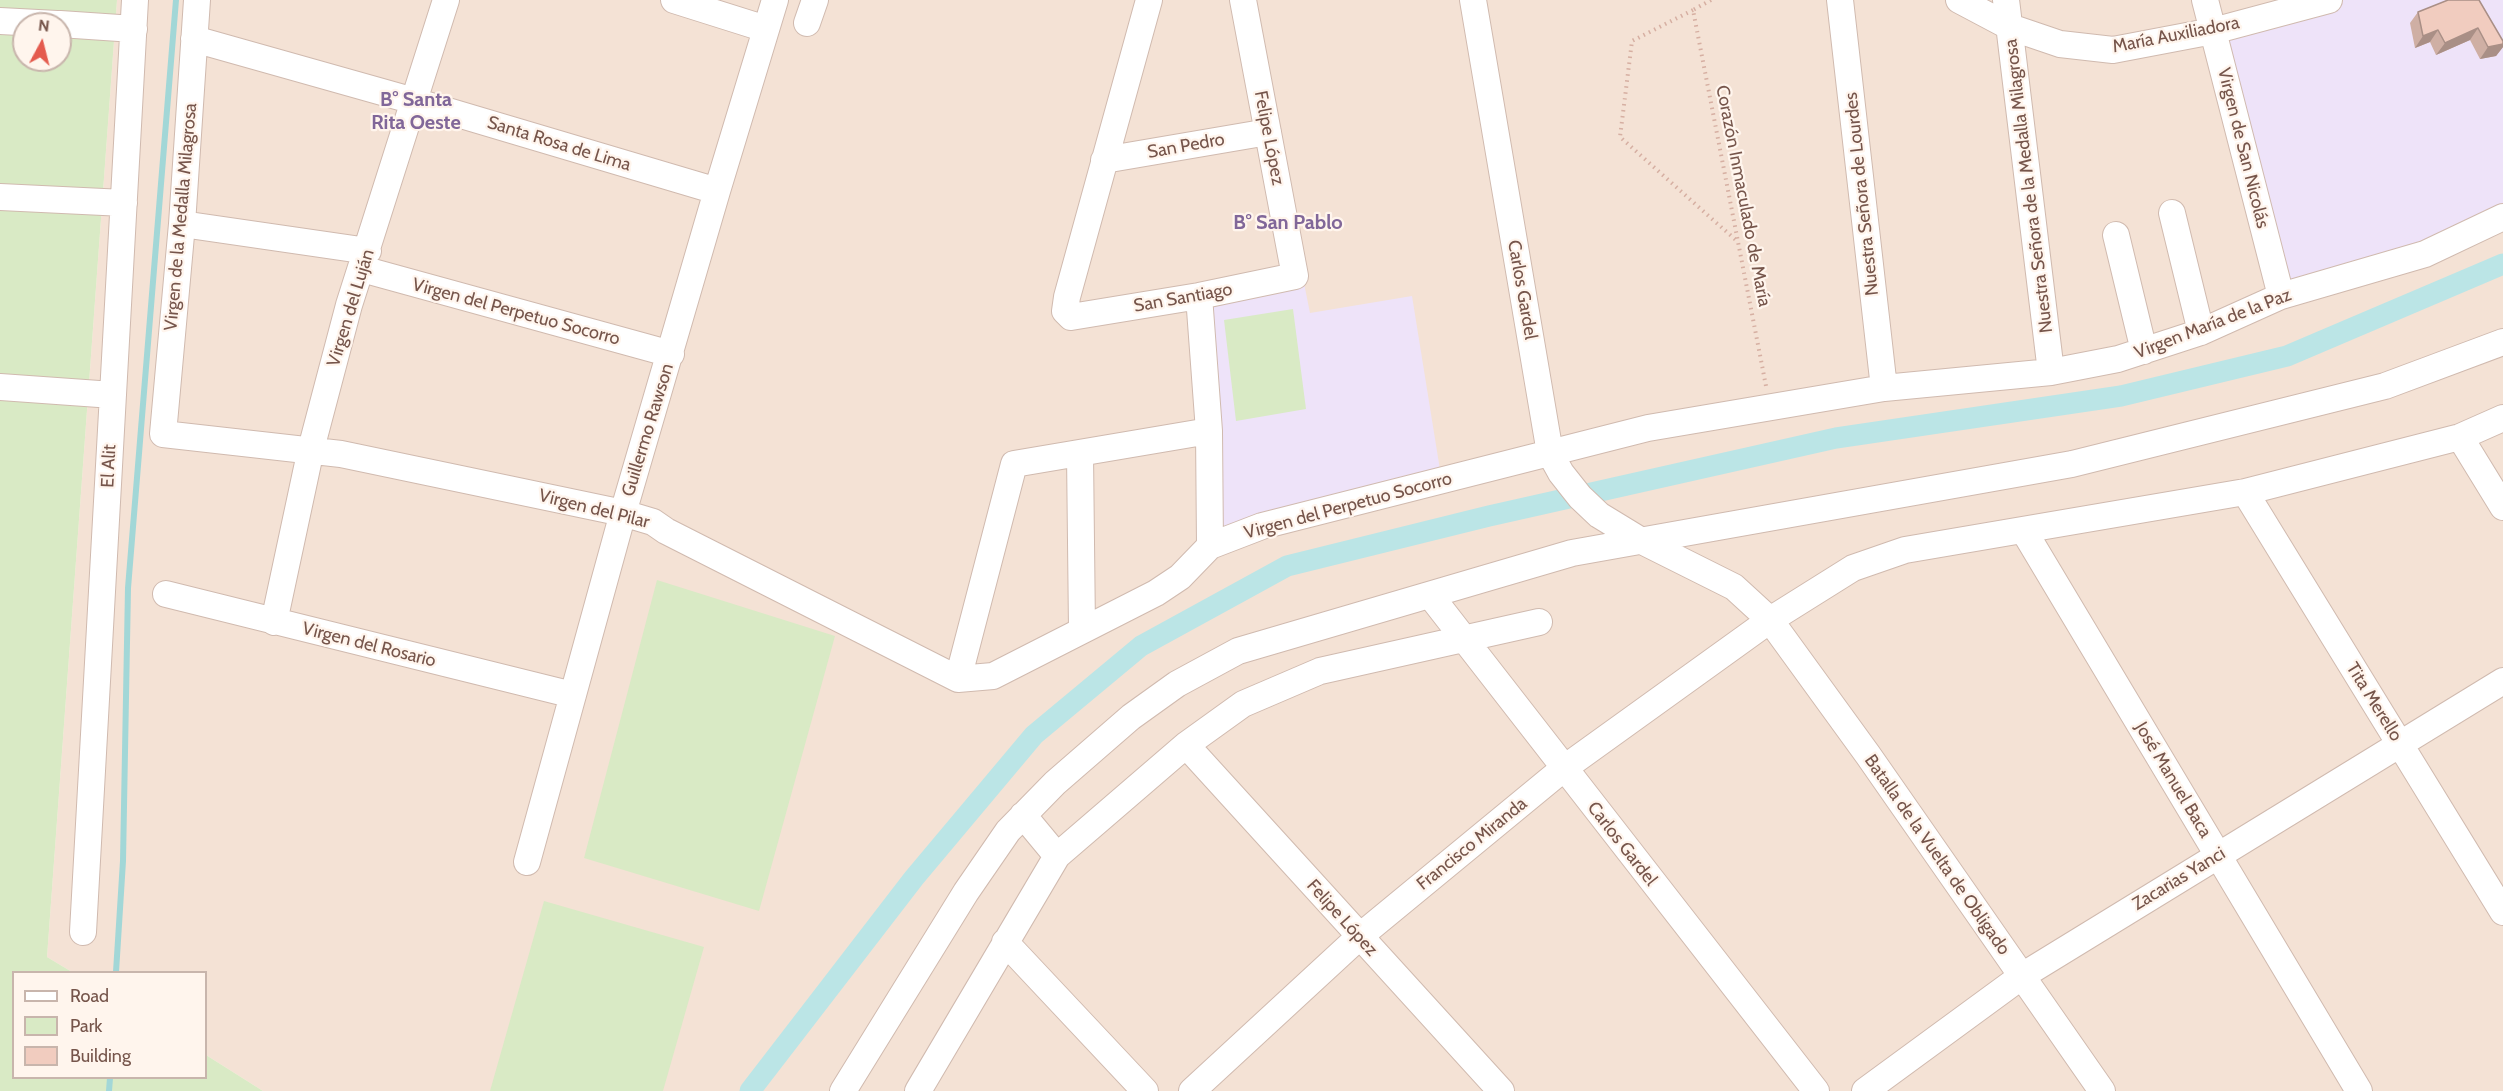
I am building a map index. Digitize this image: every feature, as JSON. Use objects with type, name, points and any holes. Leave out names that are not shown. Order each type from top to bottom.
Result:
[{"type":"street","name":"El Alit","points":[[83,932],[135,0]]},
{"type":"street","name":"Virgen de la Medalla Milagrosa","points":[[163,434],[182,224],[196,0]]},
{"type":"street","name":"Virgen del Luján","points":[[274,622],[311,449],[349,305],[446,0]]},
{"type":"street","points":[[674,0],[766,29]]},
{"type":"street","name":"Guillermo Rawson","points":[[527,862],[623,513],[775,0]]},
{"type":"street","points":[[1104,160],[1149,0]]},
{"type":"street","name":"Felipe López","points":[[1243,0],[1295,276]]},
{"type":"street","name":"Carlos Gardel","points":[[1473,0],[1550,453],[1561,473],[1580,497],[1599,515],[1640,540]]},
{"type":"street","name":"Nuestra Señora de Lourdes","points":[[1840,0],[1884,388]]},
{"type":"street","name":"María Auxiliadora","points":[[1959,0],[2010,27],[2060,44],[2113,50],[2213,31],[2328,0]]},
{"type":"street","name":"Nuestra Señora de la Medalla Milagrosa","points":[[2006,0],[2051,372]]},
{"type":"street","name":"Virgen de San Nicolás","points":[[2205,0],[2281,296]]},
{"type":"street","points":[[72,25],[134,29]]},
{"type":"street","name":"Santa Rosa de Lima","points":[[194,39],[414,101],[717,191]]},
{"type":"street","name":"San Pedro","points":[[1104,160],[1268,132]]},
{"type":"street","name":"San Santiago","points":[[1104,160],[1067,297],[1065,311],[1071,317],[1199,296],[1295,276]]},
{"type":"street","points":[[0,197],[124,203]]},
{"type":"street","points":[[2172,213],[2201,332]]},
{"type":"street","name":"Virgen María de la Paz","points":[[1770,407],[1884,388],[2051,372],[2118,359],[2201,332],[2281,296],[2425,254],[2503,217]]},
{"type":"street","name":"Virgen del Perpetuo Socorro","points":[[182,224],[365,260],[671,354]]},
{"type":"street","points":[[2116,235],[2144,351]]},
{"type":"street","points":[[1199,296],[1209,431],[1209,546]]},
{"type":"street","points":[[843,1091],[966,892],[1008,831],[1056,783],[1122,725],[1177,684],[1238,651],[1572,553],[2072,464],[2385,386],[2503,342]]},
{"type":"street","points":[[0,387],[113,394]]},
{"type":"street","name":"Virgen del Perpetuo Socorro","points":[[957,679],[993,676],[1156,593],[1180,577],[1209,546],[1262,526],[1648,428],[1770,407]]},
{"type":"street","name":"Francisco Miranda","points":[[1192,1091],[1359,937],[1563,769],[1770,620],[1853,568],[1905,550],[2244,492],[2460,436],[2503,418]]},
{"type":"street","points":[[957,679],[1014,464],[1209,431]]},
{"type":"street","name":"Virgen del Pilar","points":[[163,434],[341,453],[623,513],[654,522],[666,531],[957,679]]},
{"type":"street","points":[[2460,436],[2503,507]]},
{"type":"street","points":[[1080,454],[1082,630]]},
{"type":"street","name":"Tita Merello","points":[[2244,492],[2503,912]]},
{"type":"street","name":"José Manuel Baca","points":[[2025,531],[2359,1091]]},
{"type":"street","name":"Batalla de la Vuelta de Obligado","points":[[1640,540],[1734,587],[1770,620],[1868,755],[2102,1091]]},
{"type":"street","name":"Virgen del Rosario","points":[[166,594],[573,695]]},
{"type":"street","name":"Carlos Gardel","points":[[1430,595],[1563,769],[1816,1091]]},
{"type":"street","points":[[918,1091],[1057,856],[1186,744],[1243,704],[1320,671],[1539,622]]},
{"type":"street","name":"Zacarias Yanci","points":[[1865,1091],[2022,976],[2503,681]]},
{"type":"street","name":"Felipe López","points":[[1186,744],[1501,1091]]},
{"type":"street","points":[[1023,816],[1057,856]]},
{"type":"street","points":[[1005,942],[1145,1091]]},
{"type":"path","points":[[1711,0],[1632,40],[1620,137],[1738,243]]},
{"type":"path","name":"Corazón Inmaculado de María","points":[[1693,10],[1770,407]]},
{"type":"shaded area","points":[[117,0],[2503,0],[2503,1091],[263,1091],[207,1056],[207,971],[70,971],[47,957]]},
{"type":"shaded area","points":[[2330,0],[2503,0],[2503,216],[2282,295],[2214,32]]},
{"type":"shaded area","points":[[1303,278],[1310,313],[1412,296],[1441,476],[1218,538],[1204,300]]},
{"type":"green space","points":[[0,0],[117,0],[47,957],[70,971],[12,971],[12,1079],[207,1079],[207,1056],[263,1091],[0,1091]]},
{"type":"green space","points":[[1293,309],[1306,409],[1236,421],[1224,320]]},
{"type":"green space","points":[[657,580],[835,636],[759,911],[584,858]]},
{"type":"green space","points":[[544,901],[704,947],[663,1091],[490,1091]]},
{"type":"building","points":[[2448,0],[2479,0],[2503,44],[2488,47],[2478,28],[2445,43],[2438,30],[2423,36],[2418,12]]},
{"type":"waterway","points":[[116,971],[123,861],[128,588],[176,0]]},
{"type":"waterway","points":[[750,1091],[914,878],[1034,735],[1141,646],[1287,566],[1489,516],[1836,438],[2121,396],[2287,356],[2503,264]]},
{"type":"waterway","points":[[109,1091],[110,1079]]},
{"type":"district","name":"B° Santa Rita Oeste","points":[[416,112]]},
{"type":"district","name":"B° San Pablo","points":[[1288,223]]}]
